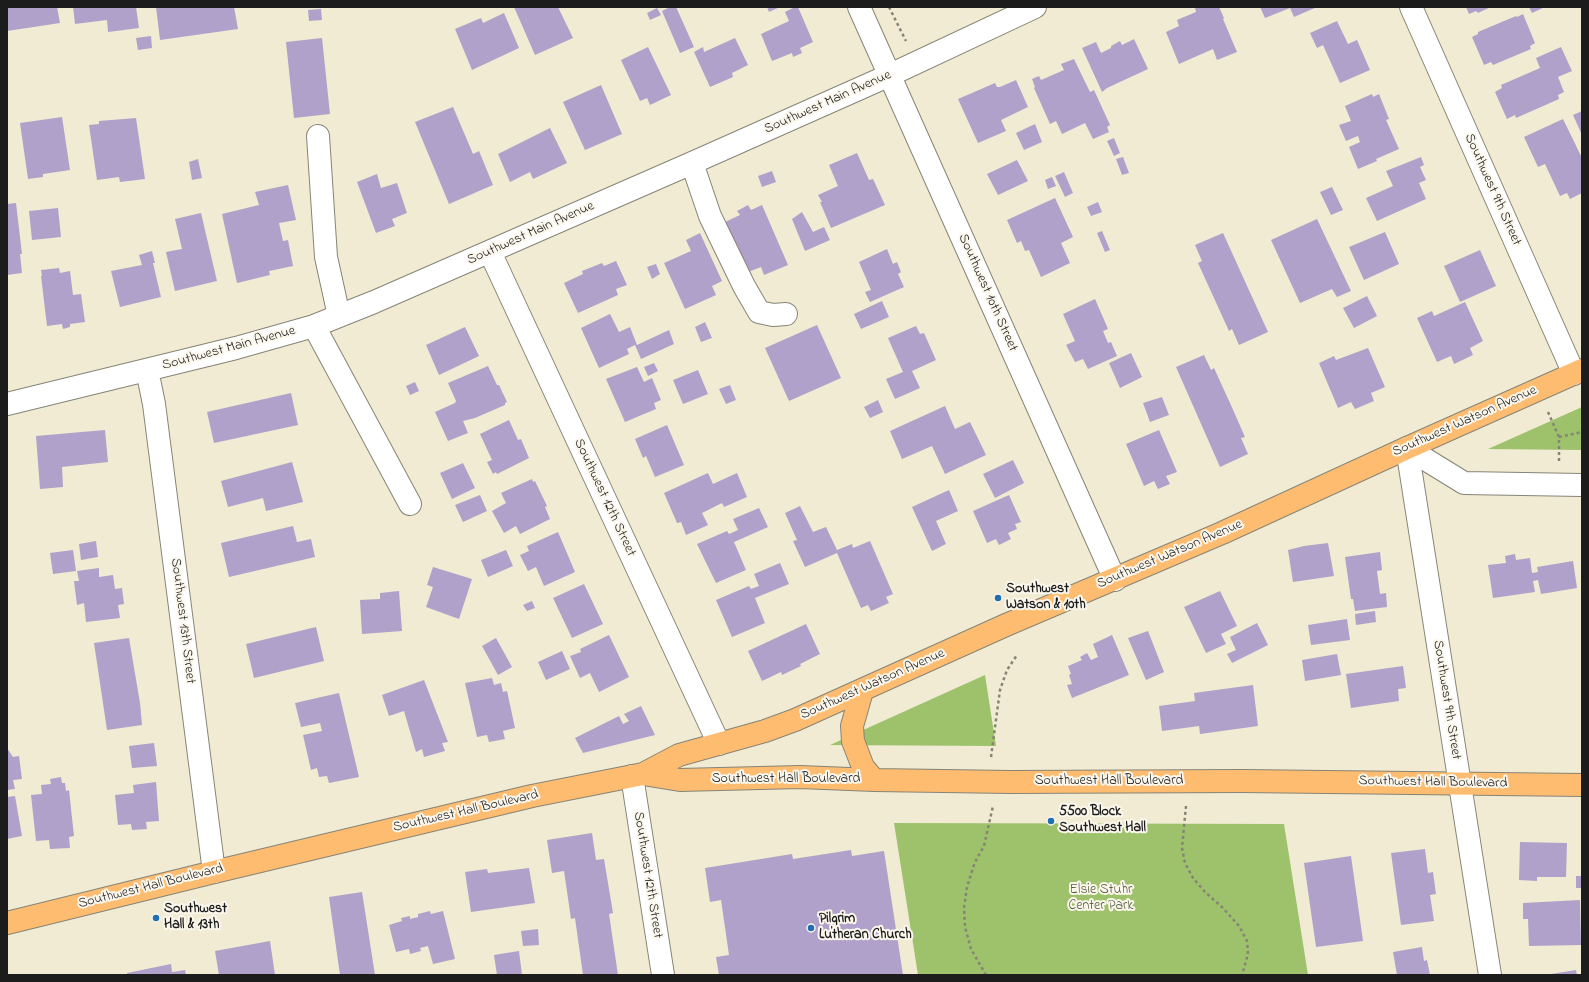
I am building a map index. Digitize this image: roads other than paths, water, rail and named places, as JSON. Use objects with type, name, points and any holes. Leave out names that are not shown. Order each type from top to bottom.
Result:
[{"type":"main road","name":"Southwest Watson Avenue","points":[[637,775],[678,756],[780,726],[862,691],[1006,625],[1115,580],[1222,533],[1407,448],[1578,372]]},
{"type":"main road","points":[[862,691],[852,726],[853,741],[863,767],[874,780]]},
{"type":"main road","name":"Southwest Hall Boulevard","points":[[7,923],[532,796],[637,775],[680,780],[800,777],[998,782],[1582,785]]},
{"type":"street","name":"Southwest 10th Street","points":[[859,7],[1115,580]]},
{"type":"street","name":"Southwest Main Avenue","points":[[7,404],[236,348],[314,326],[490,252],[692,163],[917,63],[1035,7]]},
{"type":"street","name":"Southwest 9th Street","points":[[1411,7],[1578,372]]},
{"type":"street","points":[[318,136],[326,257],[339,316]]},
{"type":"street","points":[[692,163],[710,216],[744,286],[759,312],[773,315],[786,314]]},
{"type":"street","name":"Southwest 12th Street","points":[[490,252],[719,744]]},
{"type":"street","points":[[314,326],[410,504]]},
{"type":"street","name":"Southwest 13th Street","points":[[147,370],[154,404],[214,872]]},
{"type":"street","name":"Southwest 9th Street","points":[[1407,448],[1490,975]]},
{"type":"street","points":[[1407,448],[1464,483],[1582,485]]},
{"type":"street","name":"Southwest 12th Street","points":[[637,775],[663,975]]},
{"type":"place","name":"Southwest Watson & 10th","points":[[998,598]]},
{"type":"place","name":"5500 Block Southwest Hall","points":[[1051,821]]},
{"type":"place","name":"Southwest Hall & 13th","points":[[156,918]]},
{"type":"place","name":"Pilgrim Lutheran Church","points":[[811,928]]},
{"type":"park label","name":"Elsie Stuhr Center Park","points":[[1101,900]]}]
